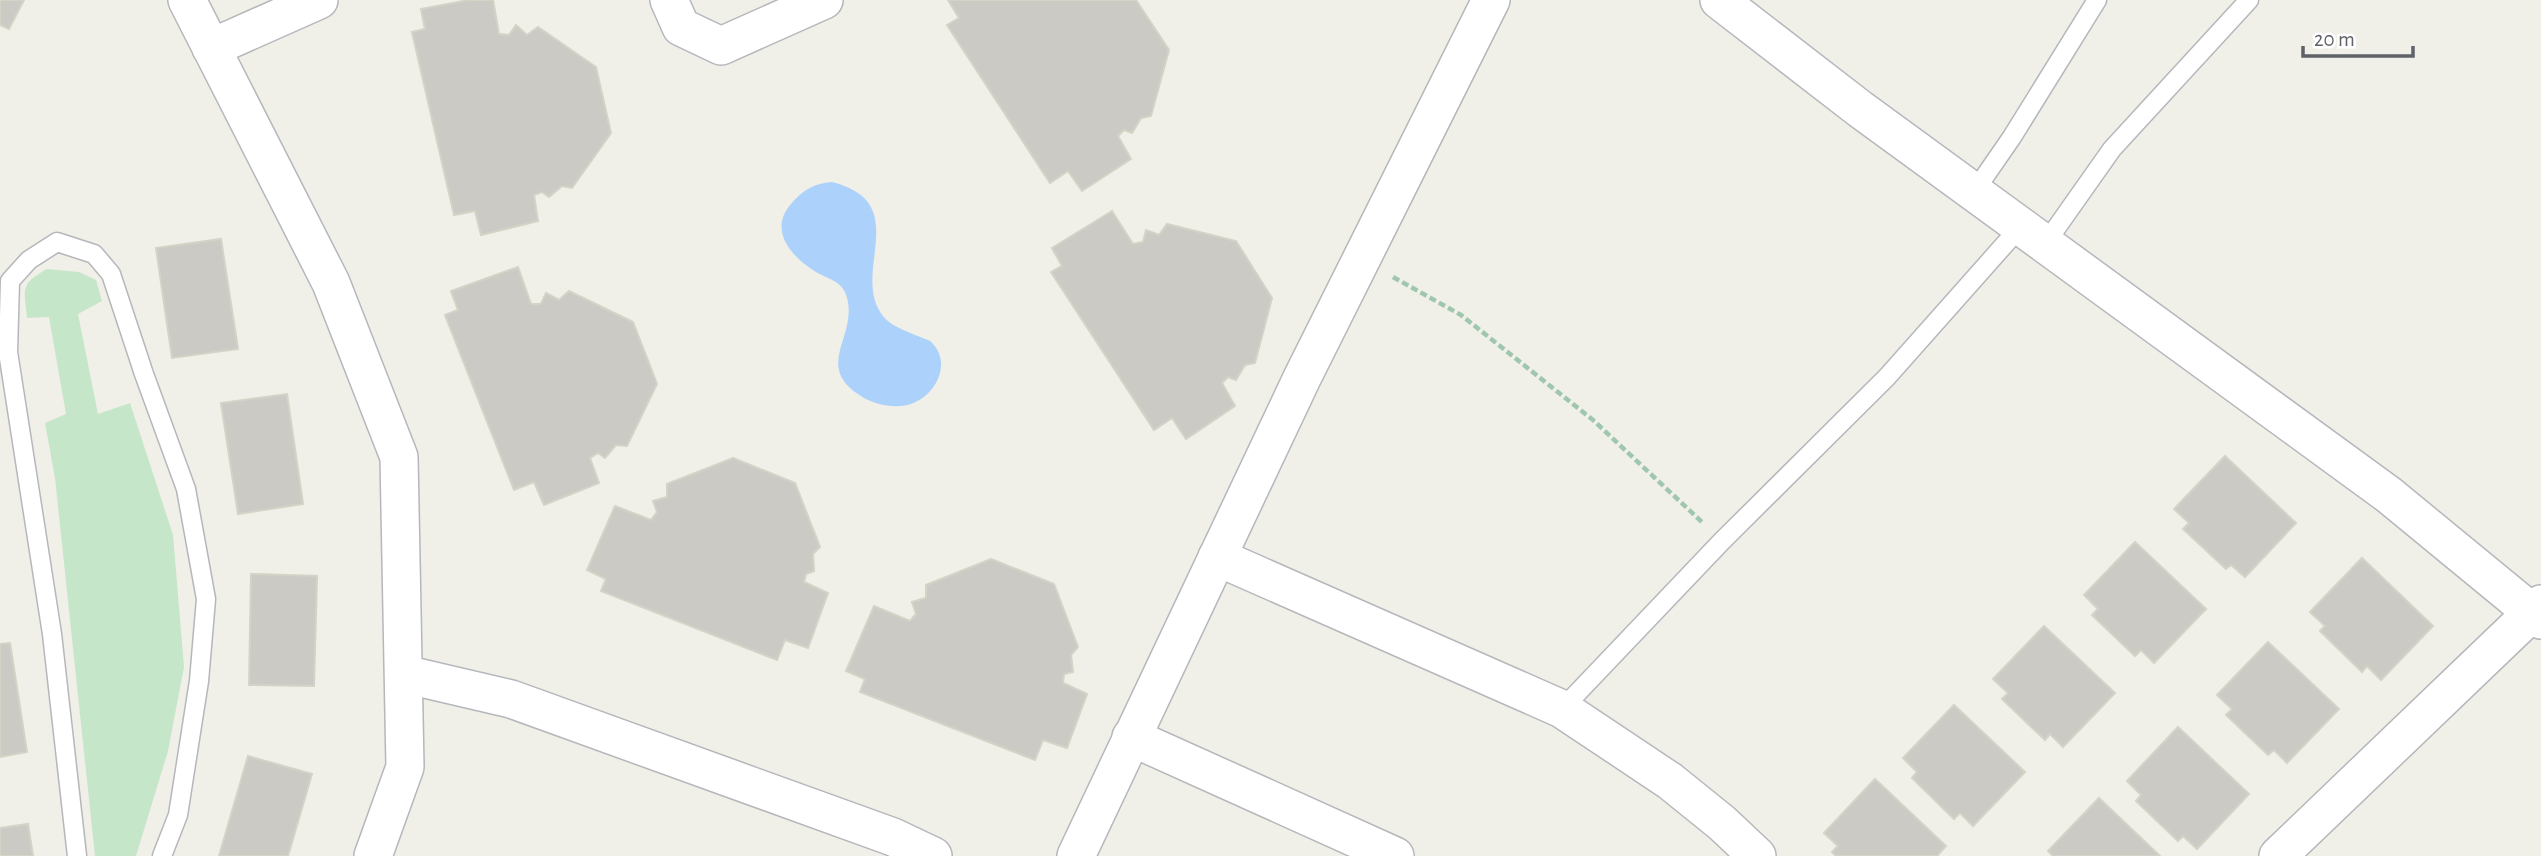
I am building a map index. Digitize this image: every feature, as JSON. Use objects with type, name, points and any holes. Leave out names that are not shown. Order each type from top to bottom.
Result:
[{"type":"street","points":[[187,0],[331,283],[399,457],[405,767],[373,856]]},
{"type":"street","points":[[211,48],[319,0]]},
{"type":"street","points":[[670,0],[681,27],[721,46],[824,0]]},
{"type":"street","points":[[1076,856],[1360,262],[1492,0]]},
{"type":"street","points":[[1719,0],[1860,109],[2389,495],[2538,612],[2278,856]]},
{"type":"street","points":[[1217,557],[1562,709],[1670,781],[1722,823],[1757,856]]},
{"type":"street","points":[[404,674],[511,699],[880,832],[933,856]]},
{"type":"street","points":[[1131,737],[1395,856]]},
{"type":"lane","points":[[1974,192],[2012,137],[2097,0]]},
{"type":"lane","points":[[1562,709],[1722,541],[2033,235],[2249,0]]},
{"type":"lane","points":[[77,856],[52,634],[8,352],[10,281],[29,260],[57,242],[94,254],[111,274],[186,489],[206,599],[199,681],[178,814],[162,856]]},
{"type":"path","points":[[1360,262],[1398,279],[1461,315],[1593,420],[1722,541]]},
{"type":"green space","points":[[47,269],[79,272],[96,280],[102,301],[78,314],[98,414],[130,403],[173,535],[184,667],[168,751],[136,856],[95,856],[55,478],[45,423],[66,414],[49,317],[27,318],[25,300],[28,283]]},
{"type":"water","points":[[832,182],[857,192],[870,206],[876,222],[872,280],[874,299],[883,316],[898,328],[930,341],[937,349],[941,367],[939,377],[928,393],[911,404],[881,404],[864,398],[849,386],[841,375],[838,363],[849,313],[845,292],[835,282],[798,259],[782,233],[784,214],[795,199],[814,186]]},
{"type":"building","points":[[0,0],[24,0],[9,29],[0,25]]},
{"type":"building","points":[[469,0],[493,0],[499,34],[509,35],[516,25],[527,35],[538,27],[596,67],[611,133],[572,188],[562,186],[549,197],[542,192],[534,195],[538,221],[481,235],[475,211],[454,215],[412,32],[425,29],[421,9]]},
{"type":"building","points":[[948,0],[1136,0],[1169,50],[1151,116],[1141,118],[1132,133],[1124,130],[1118,136],[1131,159],[1082,191],[1068,171],[1050,183],[947,25],[959,18]]},
{"type":"building","points":[[1112,211],[1133,244],[1143,242],[1146,230],[1159,235],[1167,224],[1236,241],[1272,298],[1255,363],[1245,365],[1236,380],[1228,377],[1222,383],[1235,406],[1186,439],[1172,418],[1154,430],[1051,272],[1062,266],[1052,248]]},
{"type":"building","points":[[221,239],[238,349],[172,358],[156,248]]},
{"type":"building","points":[[518,267],[531,304],[541,304],[546,293],[559,300],[569,291],[633,322],[657,384],[627,446],[616,445],[605,458],[598,453],[590,458],[599,483],[544,505],[534,482],[514,490],[445,315],[458,310],[451,291]]},
{"type":"building","points":[[287,394],[303,504],[238,514],[221,403]]},
{"type":"building","points":[[2225,456],[2296,523],[2245,577],[2231,565],[2226,569],[2183,529],[2189,523],[2174,509]]},
{"type":"building","points":[[733,458],[795,483],[820,547],[813,554],[814,571],[806,574],[804,582],[828,593],[808,648],[785,640],[777,660],[601,591],[606,579],[587,570],[615,506],[651,520],[657,512],[653,501],[667,497],[667,484]]},
{"type":"building","points":[[2135,542],[2206,609],[2154,663],[2141,650],[2135,656],[2092,615],[2098,609],[2084,595]]},
{"type":"building","points":[[2362,558],[2433,626],[2381,680],[2367,666],[2362,672],[2320,631],[2325,626],[2310,612]]},
{"type":"building","points":[[991,559],[1054,584],[1078,647],[1071,655],[1073,672],[1064,674],[1063,683],[1087,694],[1067,748],[1043,740],[1035,760],[860,692],[865,679],[846,671],[874,606],[910,621],[916,614],[912,602],[926,598],[926,585]]},
{"type":"building","points":[[251,574],[317,576],[314,686],[249,685]]},
{"type":"building","points":[[2044,626],[2115,693],[2063,747],[2050,734],[2045,740],[2002,699],[2008,693],[1993,679]]},
{"type":"building","points":[[2268,642],[2339,709],[2287,763],[2274,750],[2268,755],[2226,715],[2232,709],[2217,695]]},
{"type":"building","points":[[10,643],[27,752],[0,757],[0,644]]},
{"type":"building","points":[[1954,705],[2025,772],[1973,826],[1960,813],[1954,819],[1912,778],[1917,772],[1903,758]]},
{"type":"building","points":[[2178,727],[2249,794],[2197,849],[2183,836],[2178,841],[2136,801],[2141,795],[2127,781]]},
{"type":"building","points":[[248,756],[312,774],[288,856],[219,856]]},
{"type":"building","points":[[1875,779],[1946,846],[1937,856],[1836,856],[1832,852],[1838,846],[1824,833]]},
{"type":"building","points":[[2099,798],[2160,856],[2053,856],[2048,851]]},
{"type":"building","points":[[28,824],[33,856],[0,856],[0,828]]}]
